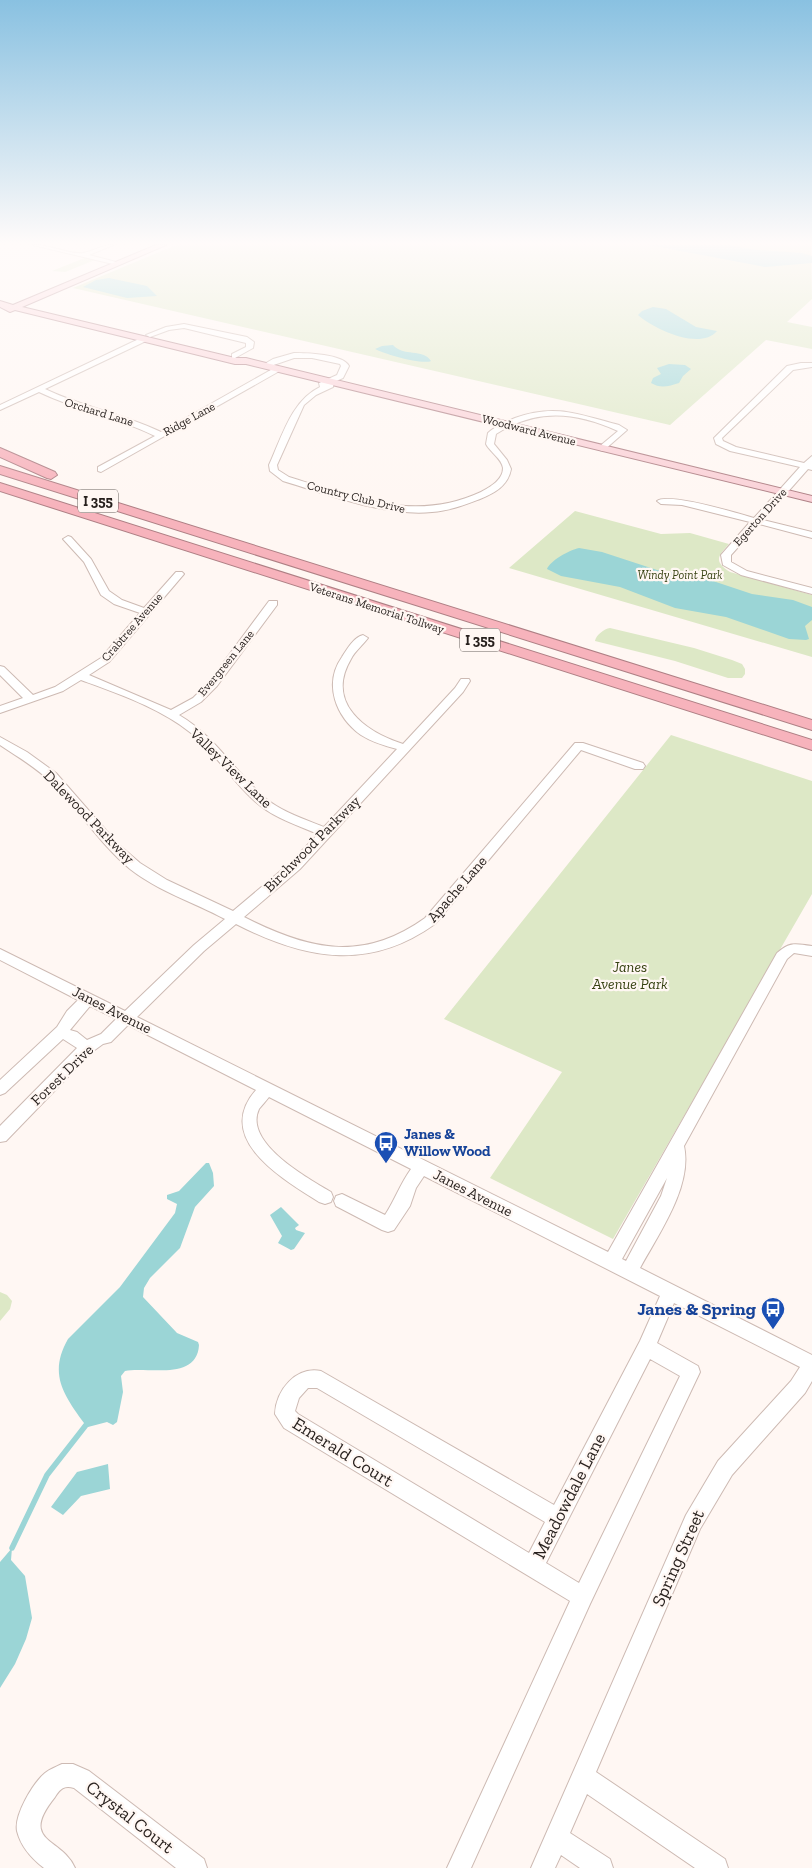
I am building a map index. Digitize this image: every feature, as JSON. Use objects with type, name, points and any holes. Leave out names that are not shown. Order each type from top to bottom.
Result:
[{"type":"highway","points":[[0,452],[57,477],[174,519],[196,533]]},
{"type":"highway","name":"Veterans Memorial Tollway","points":[[0,470],[812,725]]},
{"type":"highway","name":"Veterans Memorial Tollway","points":[[0,487],[812,745]]},
{"type":"highway","points":[[0,495],[102,525],[148,535]]},
{"type":"main road","name":"Woodward Avenue","points":[[127,332],[235,356],[246,361]]},
{"type":"main road","name":"Woodward Avenue","points":[[147,337],[235,360],[330,381],[812,499]]},
{"type":"street","points":[[0,408],[158,332]]},
{"type":"street","points":[[212,332],[250,342],[249,348],[235,356]]},
{"type":"street","name":"Country Club Drive","points":[[265,366],[279,358],[302,354],[343,362],[345,366],[340,376],[330,381],[330,385],[316,391],[301,404],[273,465],[274,471],[286,479],[386,507],[416,511],[447,508],[464,503],[494,488],[501,482],[507,470],[504,460],[489,443],[493,436],[507,429],[508,425],[523,418],[557,412],[623,430],[603,448]]},
{"type":"street","points":[[810,464],[737,449],[719,442],[719,435],[790,368],[812,365]]},
{"type":"street","name":"Ridge Lane","points":[[101,469],[278,369]]},
{"type":"street","name":"Orchard Lane","points":[[39,389],[57,400],[140,424],[160,435]]},
{"type":"street","name":"Egerton Drive","points":[[810,464],[782,492],[726,556],[726,563],[734,569],[812,592]]},
{"type":"street","points":[[661,501],[682,502],[812,535]]},
{"type":"street","points":[[68,539],[88,561],[105,592],[118,602],[146,612]]},
{"type":"street","name":"Crabtree Avenue","points":[[0,710],[59,689],[105,660],[179,574]]},
{"type":"street","name":"Evergreen Lane","points":[[171,715],[197,700],[208,689],[273,603]]},
{"type":"street","points":[[363,638],[351,648],[341,665],[338,679],[340,702],[349,717],[367,733],[405,748]]},
{"type":"street","points":[[0,669],[32,700]]},
{"type":"street","name":"Valley View Lane","points":[[82,676],[137,698],[171,715],[206,740],[262,801],[284,815],[327,833]]},
{"type":"street","name":"Birchwood Parkway","points":[[127,1018],[180,965],[295,866],[459,690],[465,681]]},
{"type":"street","name":"Dalewood Parkway","points":[[0,740],[48,772],[134,866],[153,878],[234,917]]},
{"type":"street","name":"Apache Lane","points":[[234,917],[282,940],[320,950],[356,952],[402,940],[430,922],[579,745],[639,766]]},
{"type":"street","points":[[610,1263],[782,956],[791,948],[812,951]]},
{"type":"street","name":"Janes Avenue","points":[[0,954],[812,1364]]},
{"type":"street","points":[[0,1089],[60,1033],[72,1015],[88,998]]},
{"type":"street","name":"Forest Drive","points":[[0,1136],[87,1048],[98,1040],[106,1038],[127,1018]]},
{"type":"street","points":[[60,1033],[72,1036],[87,1048]]},
{"type":"street","points":[[267,1088],[253,1106],[250,1114],[251,1133],[269,1157],[281,1168],[325,1197]]},
{"type":"street","points":[[629,1272],[669,1197],[677,1172],[677,1144]]},
{"type":"street","points":[[342,1201],[388,1225],[404,1201],[409,1184],[422,1167]]},
{"type":"street","name":"Meadowdale Lane","points":[[584,1597],[533,1568],[646,1347],[670,1293]]},
{"type":"street","points":[[459,1868],[584,1597],[691,1372],[646,1347]]},
{"type":"street","name":"Spring Street","points":[[543,1868],[693,1522],[706,1497],[740,1449],[798,1387],[812,1364]]},
{"type":"street","name":"Emerald Court","points":[[533,1568],[291,1421],[285,1414],[286,1404],[301,1382],[313,1378],[321,1380],[558,1518]]},
{"type":"street","name":"Crystal Court","points":[[63,1868],[35,1844],[28,1831],[29,1816],[48,1786],[58,1778],[67,1775],[81,1779],[195,1868]]},
{"type":"street","points":[[583,1776],[716,1868]]},
{"type":"street","points":[[556,1837],[601,1868]]},
{"type":"green space","points":[[265,332],[812,332],[812,349],[766,340],[670,425]]},
{"type":"green space","name":"Windy Point Park","points":[[575,511],[661,534],[690,533],[729,544],[720,555],[719,561],[730,572],[812,595],[812,657],[509,568]]},
{"type":"green space","points":[[610,628],[694,648],[732,660],[742,664],[745,674],[742,678],[728,678],[675,661],[595,641],[601,633]]},
{"type":"green space","name":"Janes Avenue Park","points":[[671,735],[812,781],[812,894],[613,1239],[490,1178],[562,1072],[444,1019]]},
{"type":"green space","points":[[0,1292],[7,1295],[12,1301],[10,1309],[0,1321]]},
{"type":"water","points":[[669,332],[715,332],[709,337],[700,339],[677,336]]},
{"type":"water","points":[[393,345],[402,351],[423,355],[431,361],[420,362],[375,349]]},
{"type":"water","points":[[669,364],[685,365],[691,369],[683,376],[679,383],[662,386],[651,383],[653,378],[661,374],[657,368]]},
{"type":"water","points":[[579,548],[602,552],[657,570],[695,575],[752,594],[793,600],[812,607],[812,620],[805,626],[809,639],[789,639],[726,617],[675,608],[620,587],[561,576],[547,569],[560,556]]},
{"type":"water","points":[[206,1163],[209,1163],[213,1173],[214,1186],[195,1207],[180,1248],[150,1278],[144,1288],[143,1297],[177,1333],[198,1342],[196,1357],[190,1364],[180,1368],[125,1371],[121,1376],[123,1392],[117,1422],[113,1425],[107,1422],[88,1427],[70,1403],[61,1384],[59,1363],[62,1352],[68,1339],[120,1287],[175,1213],[177,1204],[167,1199],[167,1195],[179,1191]]},
{"type":"water","points":[[281,1207],[299,1225],[295,1228],[296,1230],[305,1233],[294,1249],[291,1250],[278,1243],[282,1236],[270,1215]]},
{"type":"water","points":[[108,1464],[110,1489],[81,1496],[63,1515],[51,1507],[77,1472]]},
{"type":"water","points":[[12,1548],[11,1560],[25,1576],[32,1618],[26,1639],[15,1664],[0,1688],[0,1562]]},
{"type":"waterway","points":[[12,1548],[47,1475],[86,1425]]},
{"type":"place","name":"Janes & Willow Wood","points":[[386,1164]]},
{"type":"place","name":"Janes & Spring","points":[[773,1330]]}]
